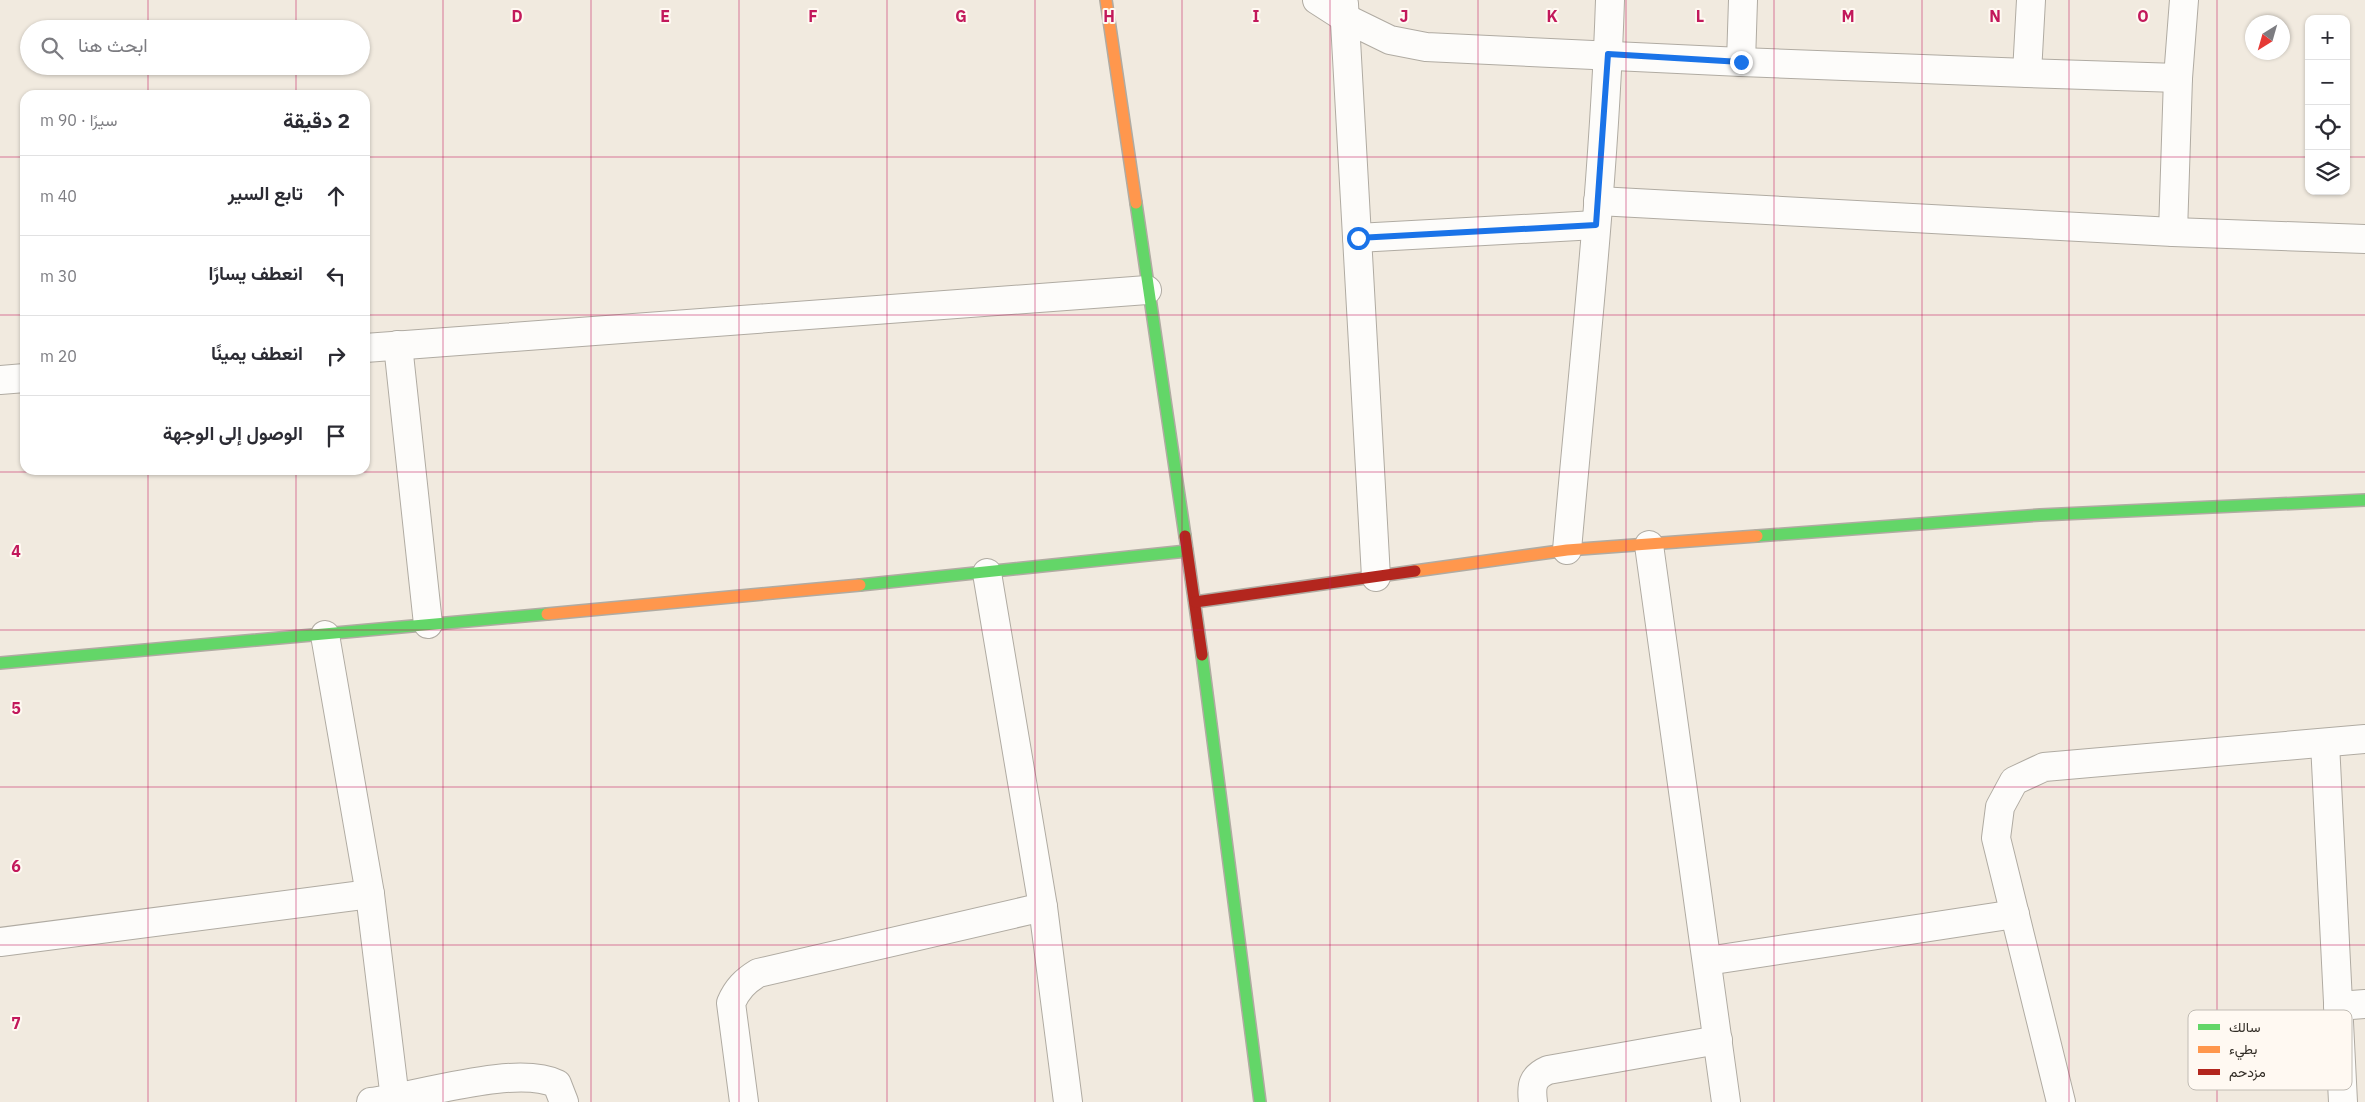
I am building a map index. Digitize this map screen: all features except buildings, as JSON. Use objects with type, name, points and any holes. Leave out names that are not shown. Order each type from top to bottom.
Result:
[{"type":"street","points":[[1106,0],[1147,290],[1195,602],[1260,1102]]},
{"type":"street","points":[[1317,0],[1345,9],[1390,40],[1426,46],[1741,62],[2178,78]]},
{"type":"street","points":[[1567,550],[1597,213],[1610,0]]},
{"type":"street","points":[[1741,62],[1743,0]]},
{"type":"street","points":[[2027,73],[2031,0]]},
{"type":"street","points":[[2173,232],[2178,78],[2184,0]]},
{"type":"street","points":[[1345,9],[1376,577]]},
{"type":"street","points":[[1358,238],[1597,213],[2365,240]]},
{"type":"street","points":[[370,348],[1147,290]]},
{"type":"street","points":[[398,345],[428,624]]},
{"type":"street","points":[[0,380],[20,378]]},
{"type":"street","points":[[1195,602],[1567,550],[2040,516],[2365,500]]},
{"type":"street","points":[[1649,545],[1726,1102]]},
{"type":"street","points":[[0,662],[325,635],[987,573],[1187,551]]},
{"type":"street","points":[[987,573],[1043,907],[1068,1102]]},
{"type":"street","points":[[325,635],[370,894],[383,1100],[501,1078],[533,1076],[558,1084],[564,1102]]},
{"type":"street","points":[[2061,1102],[1996,838],[2000,807],[2014,781],[2044,766],[2325,744],[2365,739]]},
{"type":"street","points":[[2325,744],[2352,1005]]},
{"type":"street","points":[[0,942],[370,894]]},
{"type":"street","points":[[744,1102],[731,1003],[736,991],[758,973],[1043,907]]},
{"type":"street","points":[[1707,961],[2015,914]]},
{"type":"street","points":[[1533,1102],[1531,1088],[1533,1081],[1548,1070],[1718,1040]]},
{"type":"traffic: fast","points":[[1136,203],[1185,536]]},
{"type":"traffic: fast","points":[[1757,536],[2040,515],[2365,500]]},
{"type":"traffic: fast","points":[[860,585],[1187,551]]},
{"type":"traffic: fast","points":[[0,663],[547,614]]},
{"type":"traffic: fast","points":[[1202,655],[1260,1102]]},
{"type":"traffic: slow","points":[[1106,0],[1136,203]]},
{"type":"traffic: slow","points":[[1415,571],[1567,550],[1757,536]]},
{"type":"traffic: slow","points":[[547,614],[860,585]]},
{"type":"traffic: jam","points":[[1185,536],[1202,655]]},
{"type":"traffic: jam","points":[[1195,602],[1415,571]]},
{"type":"route","points":[[1358,238],[1596,225],[1608,54],[1741,62]]}]
